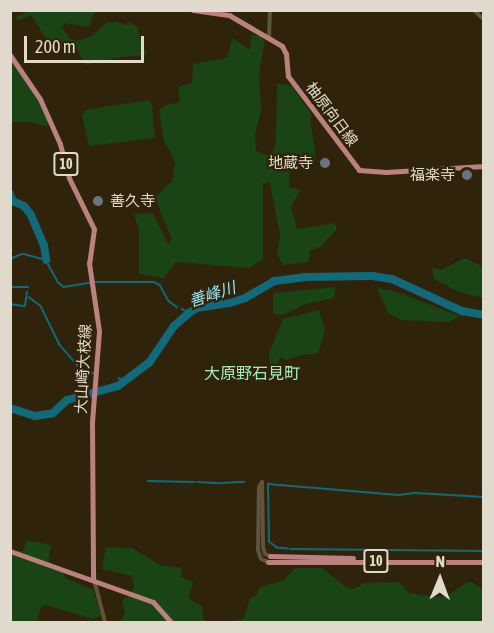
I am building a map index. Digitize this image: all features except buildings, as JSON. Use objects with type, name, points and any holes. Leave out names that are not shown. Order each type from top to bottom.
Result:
[{"type":"main road","name":"柚原向日線","points":[[193,10],[229,15],[269,37],[285,50],[288,76],[359,170],[386,172],[483,166]]},
{"type":"main road","name":"大山崎大枝線","points":[[10,56],[40,99],[60,144],[69,178],[94,229],[89,262],[99,331],[91,477],[93,579]]},
{"type":"main road","points":[[10,552],[93,579],[153,602],[171,622]]},
{"type":"main road","name":"10","points":[[269,559],[483,561]]},
{"type":"street","points":[[269,37],[270,10]]},
{"type":"street","points":[[474,10],[483,20]]},
{"type":"street","points":[[262,482],[264,487],[263,547],[269,559],[261,559],[258,550],[259,487],[262,482]]},
{"type":"street","points":[[93,579],[105,622]]},
{"type":"green space","points":[[29,10],[97,11],[92,16],[89,27],[64,23],[62,27],[70,39],[76,41],[92,36],[106,23],[116,22],[127,25],[129,22],[138,27],[139,37],[147,55],[121,57],[86,65],[77,49],[57,48],[57,43],[47,40],[31,15],[18,21],[16,17]]},
{"type":"green space","points":[[251,35],[260,36],[265,41],[259,73],[261,111],[255,134],[256,151],[271,157],[276,140],[277,83],[292,86],[312,115],[310,121],[315,148],[315,165],[289,166],[289,187],[300,190],[291,207],[297,229],[336,223],[336,230],[320,247],[310,251],[308,262],[283,265],[277,254],[280,235],[270,183],[263,183],[263,259],[249,268],[176,262],[163,278],[139,274],[139,230],[134,214],[153,213],[168,244],[172,240],[155,198],[172,181],[175,164],[164,142],[159,110],[166,105],[180,102],[178,87],[192,83],[193,64],[227,58],[232,38],[250,50]]},
{"type":"green space","points":[[10,59],[35,89],[49,124],[45,126],[31,122],[11,122]]},
{"type":"green space","points":[[149,100],[152,104],[155,138],[89,146],[82,116],[85,110]]},
{"type":"green space","points":[[465,258],[483,267],[483,298],[459,292],[434,279],[432,268],[441,270]]},
{"type":"green space","points":[[336,287],[334,298],[306,304],[282,315],[273,314],[273,293]]},
{"type":"green space","points":[[377,288],[397,292],[459,316],[449,322],[401,320],[388,313]]},
{"type":"green space","points":[[319,310],[325,330],[318,354],[301,355],[287,360],[280,357],[275,375],[270,371],[269,353],[283,319]]},
{"type":"green space","points":[[26,540],[51,545],[48,565],[61,569],[66,578],[93,590],[101,616],[94,619],[45,605],[40,609],[37,622],[11,622],[10,551],[24,551]]},
{"type":"green space","points":[[106,547],[132,548],[160,565],[182,568],[181,577],[193,582],[189,596],[191,600],[202,606],[204,620],[214,622],[120,622],[125,613],[122,600],[130,595],[134,587],[132,576],[102,569]]},
{"type":"green space","points":[[295,568],[322,568],[346,587],[353,589],[365,583],[399,582],[409,593],[429,596],[446,597],[467,582],[471,582],[483,589],[483,622],[232,622],[244,618],[250,598],[257,594],[260,587],[284,580]]},
{"type":"waterway","points":[[10,185],[17,203]]},
{"type":"waterway","points":[[10,200],[24,206],[31,215],[44,245],[46,260]]},
{"type":"waterway","points":[[10,259],[22,254]]},
{"type":"waterway","points":[[24,254],[46,260],[58,282],[64,287],[90,283]]},
{"type":"waterway","name":"善峰川","points":[[10,408],[35,416],[53,413],[67,400],[118,386],[149,363],[174,326],[189,313],[197,308],[230,303],[245,298],[274,281],[305,277],[372,276],[392,279],[462,311],[484,315]]},
{"type":"waterway","points":[[95,282],[154,282],[160,285],[169,301],[177,307]]},
{"type":"waterway","points":[[10,287],[28,287]]},
{"type":"waterway","points":[[10,304],[25,306],[27,292]]},
{"type":"waterway","points":[[29,297],[41,306],[60,345],[81,369],[93,373]]},
{"type":"waterway","name":"善峰川","points":[[182,309],[189,313]]},
{"type":"waterway","name":"善峰川","points":[[119,378],[126,381]]},
{"type":"waterway","points":[[148,481],[195,482]]},
{"type":"waterway","points":[[198,482],[220,483]]},
{"type":"waterway","points":[[222,483],[244,482]]},
{"type":"waterway","points":[[288,549],[277,548],[269,542],[268,484],[399,495],[416,493],[484,497]]},
{"type":"waterway","points":[[290,549],[484,551]]},
{"type":"place","name":"地蔵寺","points":[[325,163]]},
{"type":"place","name":"福楽寺","points":[[467,175]]},
{"type":"place","name":"善久寺","points":[[98,201]]},
{"type":"district","name":"大原野石見町","points":[[252,373]]}]
